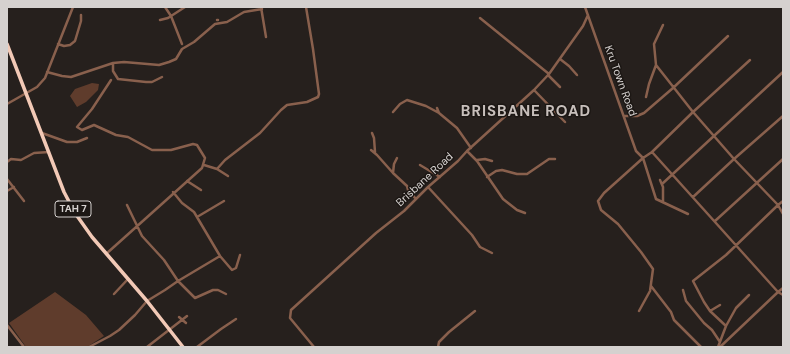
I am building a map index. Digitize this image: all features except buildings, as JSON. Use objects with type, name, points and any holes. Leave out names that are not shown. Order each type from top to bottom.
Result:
[{"type":"highway","name":"TAH 7","points":[[7,44],[64,192],[75,213],[88,233],[147,301],[183,347]]},
{"type":"street","points":[[7,104],[41,83],[45,78],[73,7]]},
{"type":"street","points":[[165,7],[171,16],[182,44]]},
{"type":"street","points":[[160,20],[171,16],[185,7]]},
{"type":"street","points":[[216,170],[225,160],[260,133],[287,105],[308,102],[318,97],[319,94],[314,49],[306,7]]},
{"type":"street","name":"Kru Town Road","points":[[584,7],[636,151],[643,158],[656,199],[664,202]]},
{"type":"street","points":[[47,72],[71,77],[113,63],[159,65],[176,59],[182,49],[194,42],[214,24],[227,22],[244,12],[262,8],[266,37]]},
{"type":"street","points":[[58,44],[64,46],[70,45],[75,41],[81,21],[81,15]]},
{"type":"street","name":"Brisbane Road","points":[[314,347],[290,318],[291,310],[376,233],[404,211],[428,187],[534,90],[549,74],[560,59],[583,26],[588,15]]},
{"type":"street","points":[[480,18],[549,74],[560,88]]},
{"type":"street","points":[[646,97],[656,65],[654,44],[664,25]]},
{"type":"street","points":[[624,116],[637,116],[644,113],[728,36]]},
{"type":"street","points":[[560,59],[577,75]]},
{"type":"street","points":[[639,311],[650,291],[653,269],[618,224],[601,210],[598,201],[604,193],[643,158],[652,152],[750,60]]},
{"type":"street","points":[[113,63],[113,71],[118,78],[152,82],[162,77]]},
{"type":"street","points":[[656,65],[693,112],[734,159],[778,205],[783,214]]},
{"type":"street","points":[[662,184],[783,72]]},
{"type":"street","points":[[106,254],[202,168],[205,158],[197,145],[193,144],[171,150],[152,150],[128,137],[116,135],[94,125],[82,130],[77,126],[92,109],[111,80]]},
{"type":"street","points":[[534,90],[565,122]]},
{"type":"street","points":[[393,112],[400,104],[407,100],[426,106],[439,113],[457,128],[471,148]]},
{"type":"street","points":[[437,108],[439,113]]},
{"type":"street","points":[[693,198],[734,159],[783,116]]},
{"type":"street","points":[[42,133],[67,142],[77,142],[87,138]]},
{"type":"street","points":[[372,133],[374,138],[375,153]]},
{"type":"street","points":[[371,150],[407,186],[408,190],[416,199]]},
{"type":"street","points":[[467,151],[476,160],[503,199],[517,210],[525,213]]},
{"type":"street","points":[[7,162],[12,159],[20,160],[34,153],[49,152]]},
{"type":"street","points":[[652,152],[778,292],[783,295]]},
{"type":"street","points":[[393,173],[394,164],[397,158]]},
{"type":"street","points":[[486,176],[502,170],[517,174],[527,174],[549,159],[555,159]]},
{"type":"street","points":[[714,221],[783,159]]},
{"type":"street","points":[[476,160],[492,161]]},
{"type":"street","points":[[204,165],[228,176]]},
{"type":"street","points":[[420,165],[440,177]]},
{"type":"street","points":[[7,179],[24,201]]},
{"type":"street","points":[[660,180],[662,184],[664,202],[688,214]]},
{"type":"street","points":[[187,181],[201,190]]},
{"type":"street","points":[[7,191],[14,187]]},
{"type":"street","points":[[428,187],[472,235],[480,247],[492,253]]},
{"type":"street","points":[[174,192],[182,203],[194,212],[220,256],[232,270],[236,268],[240,255]]},
{"type":"street","points":[[197,217],[224,201]]},
{"type":"street","points":[[726,326],[710,311],[694,281],[736,245],[783,201]]},
{"type":"street","points":[[128,205],[142,236],[164,260],[178,281],[195,298],[213,290],[218,290],[226,294]]},
{"type":"street","points":[[90,347],[119,330],[147,301],[220,256]]},
{"type":"street","points":[[114,294],[128,279]]},
{"type":"street","points":[[651,286],[671,312],[674,320],[701,347]]},
{"type":"street","points":[[719,347],[783,288]]},
{"type":"street","points":[[683,290],[686,301],[704,323],[712,330],[720,342]]},
{"type":"street","points":[[719,347],[726,326],[736,308],[749,295]]},
{"type":"street","points":[[710,311],[720,305]]},
{"type":"street","points":[[438,347],[439,342],[449,332],[475,311]]},
{"type":"street","points":[[147,347],[186,316]]},
{"type":"street","points":[[179,317],[186,323]]},
{"type":"street","points":[[197,347],[221,328],[236,319]]},
{"type":"street","points":[[7,324],[24,347]]},
{"type":"shaded area","points":[[92,83],[99,84],[98,90],[86,102],[77,107],[70,96],[75,89]]},
{"type":"shaded area","points":[[55,292],[86,315],[104,336],[87,347],[26,347],[9,323]]},
{"type":"district","name":"BRISBANE ROAD","points":[[526,112]]}]
